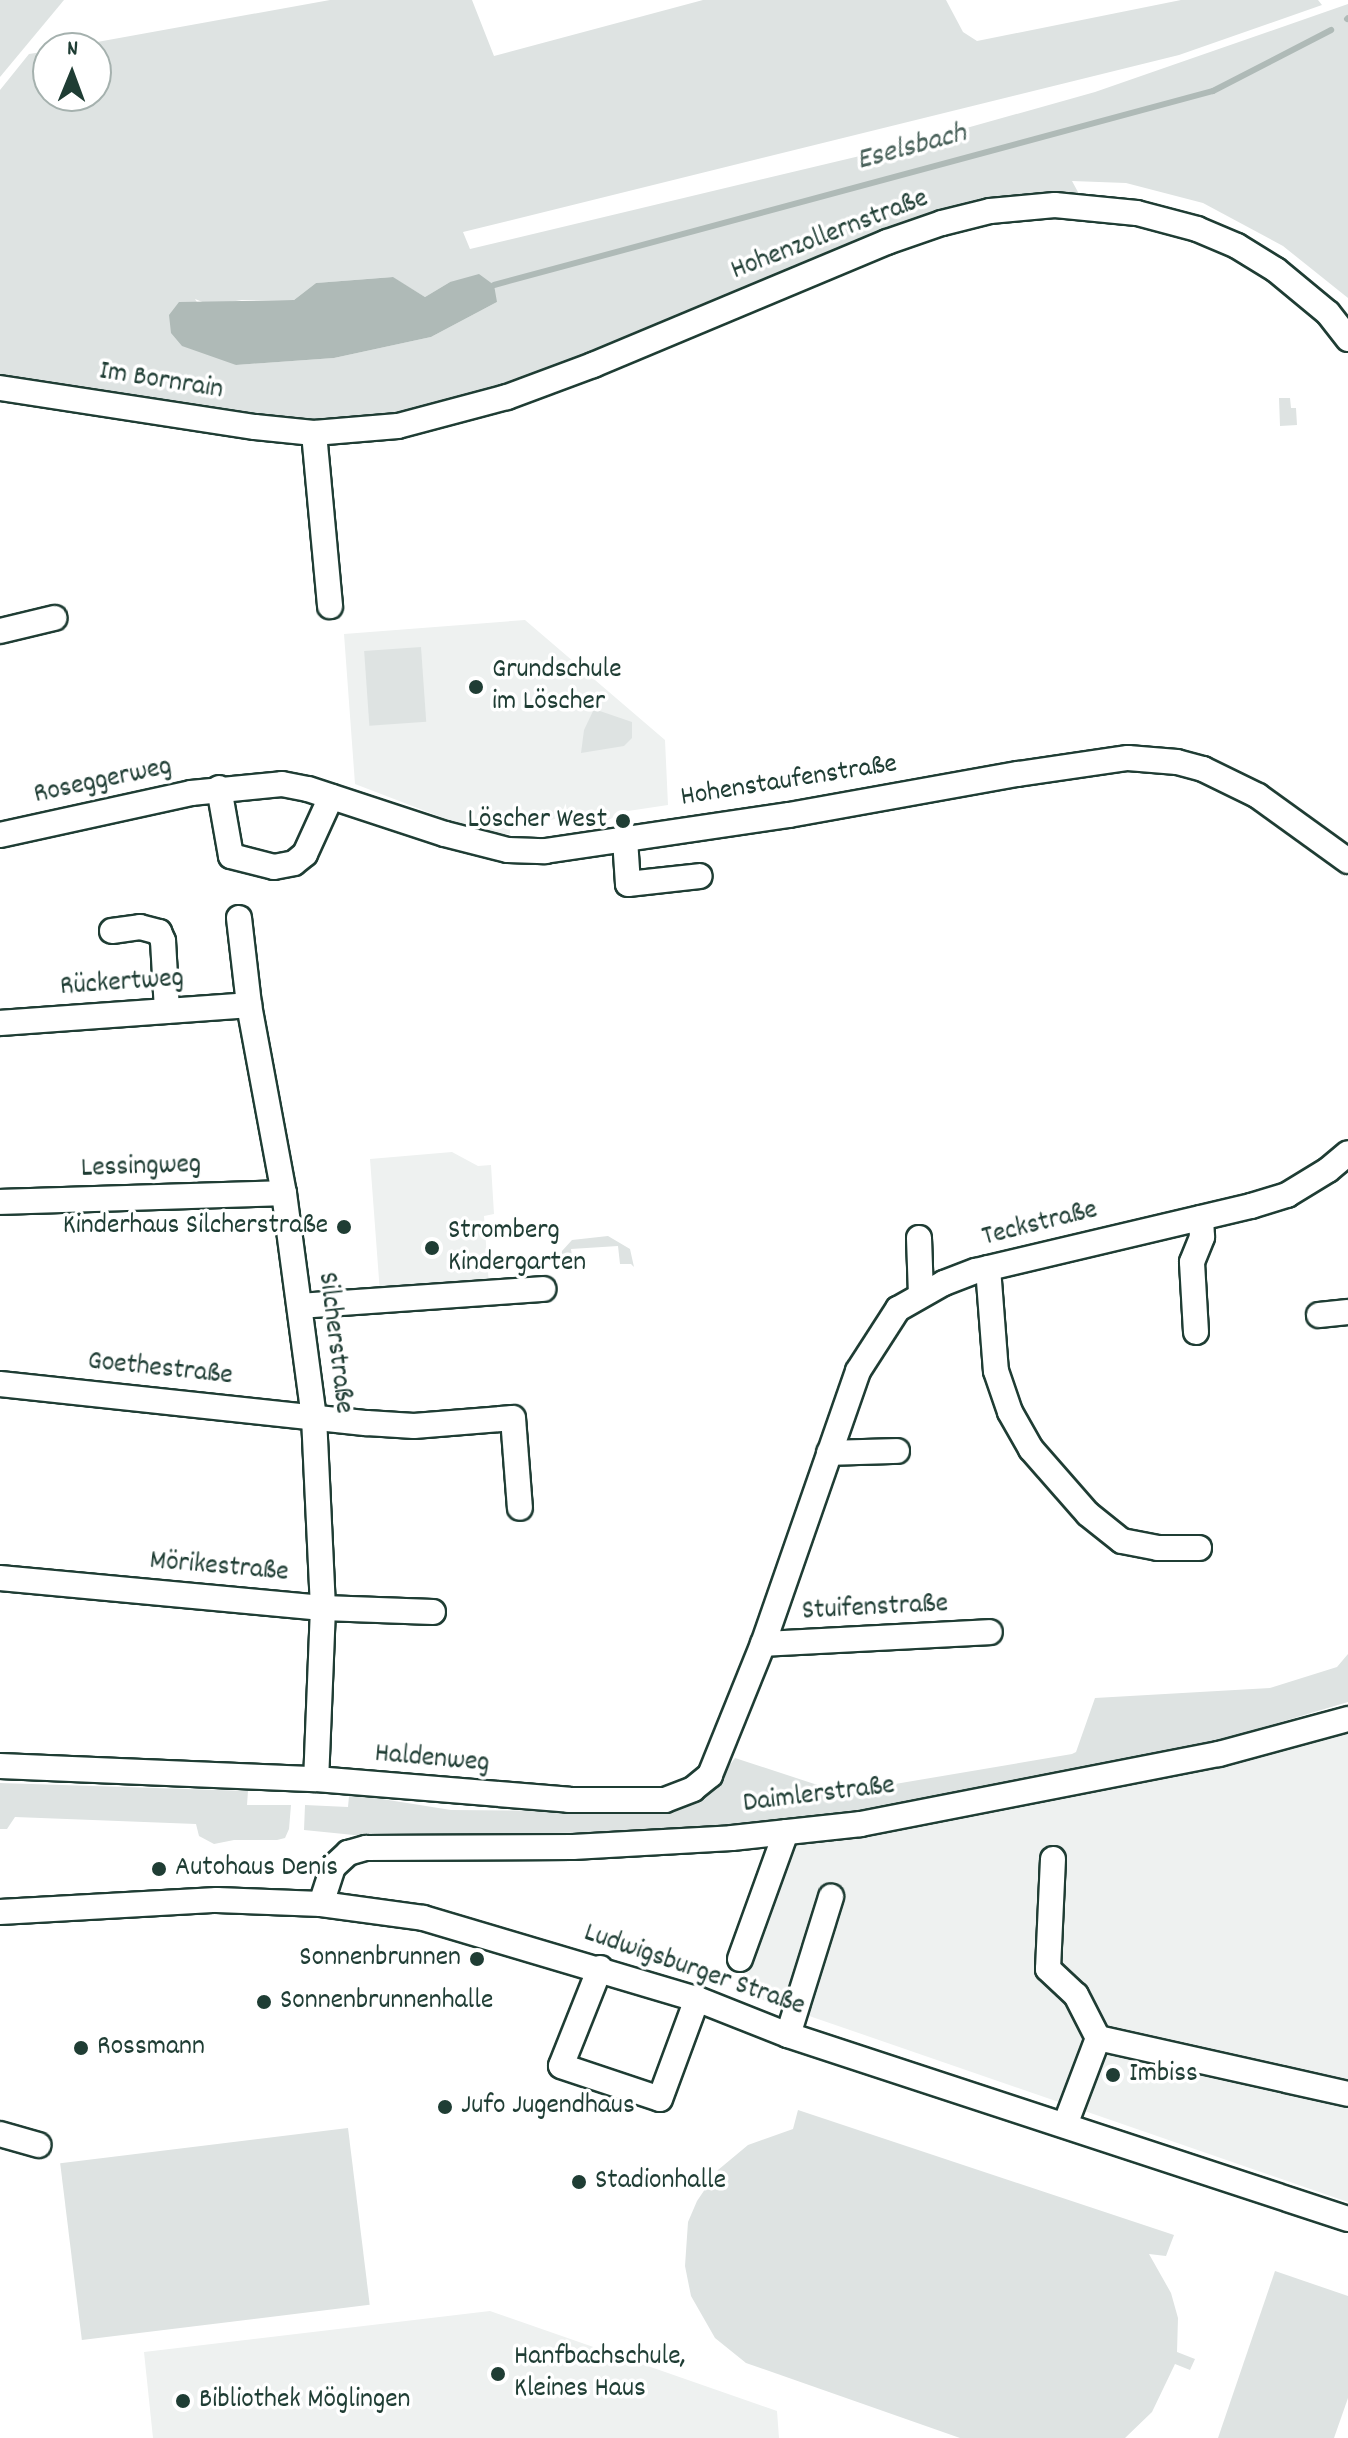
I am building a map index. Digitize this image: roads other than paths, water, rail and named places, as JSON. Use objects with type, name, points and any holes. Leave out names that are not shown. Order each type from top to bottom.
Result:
[{"type":"street","name":"Hohenzollernstraße","points":[[314,433],[398,426],[507,397],[593,365],[887,242],[942,223],[1021,207],[1085,205],[1197,229],[1237,246],[1276,270],[1328,313],[1348,339]]},
{"type":"street","name":"Im Bornrain","points":[[0,388],[225,423],[314,433]]},
{"type":"street","points":[[314,433],[330,606]]},
{"type":"street","points":[[0,631],[54,618]]},
{"type":"street","name":"Hohenstaufenstraße","points":[[219,788],[282,784],[508,850],[557,850],[1128,758],[1177,762],[1203,769],[1258,796],[1348,861]]},
{"type":"street","points":[[219,788],[231,856],[274,867],[294,863],[305,854],[331,797]]},
{"type":"street","name":"Roseggerweg","points":[[0,835],[219,788]]},
{"type":"street","points":[[625,839],[628,884],[700,876]]},
{"type":"street","name":"Silcherstraße","points":[[239,918],[249,1005],[284,1193],[314,1417],[323,1608],[316,1779]]},
{"type":"street","points":[[112,931],[140,927],[159,932],[163,941],[167,1011]]},
{"type":"street","name":"Rückertweg","points":[[0,1023],[249,1005]]},
{"type":"street","name":"Teckstraße","points":[[763,1644],[829,1453],[869,1349],[898,1309],[921,1294],[988,1268],[1287,1195],[1328,1170],[1348,1153]]},
{"type":"street","name":"Lessingweg","points":[[0,1202],[284,1193]]},
{"type":"street","points":[[1196,1332],[1192,1262],[1202,1237],[1201,1218]]},
{"type":"street","points":[[919,1238],[921,1294]]},
{"type":"street","points":[[988,1268],[996,1371],[1010,1412],[1031,1449],[1088,1514],[1122,1541],[1158,1548],[1199,1548]]},
{"type":"street","points":[[300,1306],[543,1289]]},
{"type":"street","points":[[1319,1315],[1348,1312]]},
{"type":"street","name":"Goethestraße","points":[[0,1384],[414,1426],[513,1418],[520,1508]]},
{"type":"street","points":[[829,1453],[897,1451]]},
{"type":"street","name":"Mörikestraße","points":[[0,1578],[323,1608],[433,1612]]},
{"type":"street","name":"Stuifenstraße","points":[[763,1644],[990,1632]]},
{"type":"street","name":"Haldenweg","points":[[0,1766],[316,1779],[478,1795],[665,1800],[693,1789],[710,1775],[763,1644]]},
{"type":"street","name":"Daimlerstraße","points":[[321,1904],[333,1867],[348,1853],[366,1848],[573,1847],[861,1824],[1219,1754],[1348,1719]]},
{"type":"street","points":[[740,1959],[786,1832]]},
{"type":"street","points":[[1053,1859],[1048,1969],[1076,1995],[1098,2038],[1065,2125]]},
{"type":"street","points":[[788,2035],[800,2006],[806,1969],[831,1897]]},
{"type":"street","name":"Ludwigsburger Straße","points":[[0,1912],[217,1900],[321,1904],[423,1918],[697,1999],[788,2035],[1348,2219]]},
{"type":"street","points":[[600,1968],[561,2066],[660,2099],[697,1999]]},
{"type":"street","points":[[1098,2038],[1348,2094]]},
{"type":"street","points":[[0,2134],[38,2145]]},
{"type":"waterway","name":"Eselsbach","points":[[494,285],[1213,91],[1331,30]]},
{"type":"place","name":"Grundschule im Löscher","points":[[476,687]]},
{"type":"place","name":"Löscher West","points":[[623,821]]},
{"type":"place","name":"Kinderhaus Silcherstraße","points":[[344,1227]]},
{"type":"place","name":"Stromberg Kindergarten","points":[[432,1248]]},
{"type":"place","name":"Autohaus Denis","points":[[159,1869]]},
{"type":"place","name":"Sonnenbrunnen","points":[[477,1959]]},
{"type":"place","name":"Sonnenbrunnenhalle","points":[[264,2002]]},
{"type":"place","name":"Rossmann","points":[[81,2048]]},
{"type":"place","name":"Imbiss","points":[[1113,2075]]},
{"type":"place","name":"Jufo Jugendhaus","points":[[445,2107]]},
{"type":"place","name":"Stadionhalle","points":[[579,2182]]},
{"type":"place","name":"Hanfbachschule, Kleines Haus","points":[[498,2374]]},
{"type":"place","name":"Bibliothek Möglingen","points":[[183,2401]]}]
